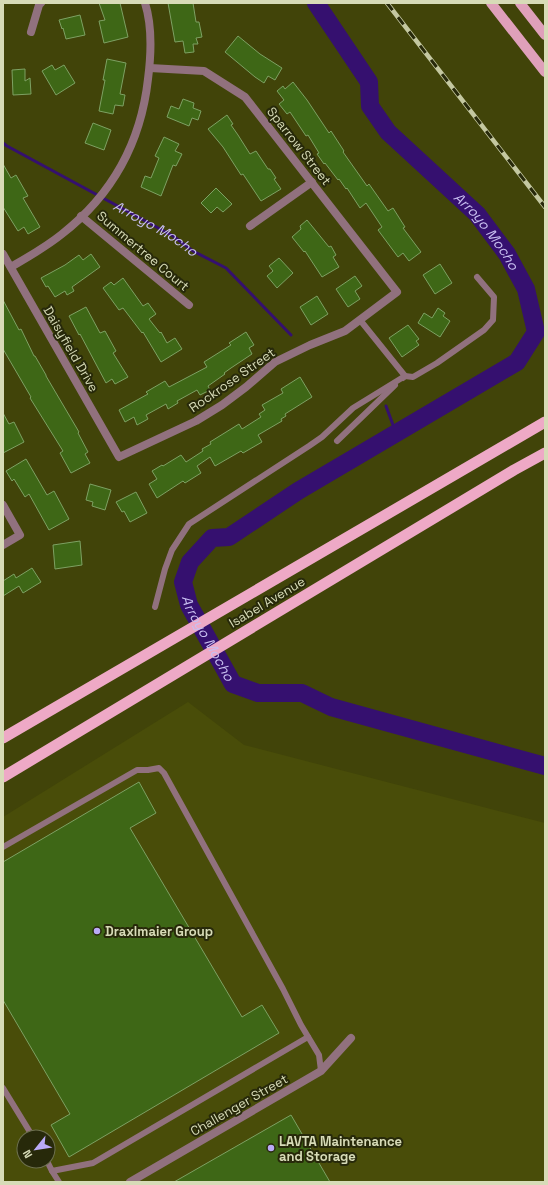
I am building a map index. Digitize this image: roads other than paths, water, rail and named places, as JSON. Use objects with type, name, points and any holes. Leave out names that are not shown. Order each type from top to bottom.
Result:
[{"type":"highway","name":"Isabel Avenue","points":[[3,738],[545,422]]},
{"type":"highway","name":"Isabel Avenue","points":[[3,777],[514,470],[545,453]]},
{"type":"main road","points":[[491,3],[545,72]]},
{"type":"main road","points":[[520,3],[545,35]]},
{"type":"street","points":[[31,32],[39,5],[41,3]]},
{"type":"street","points":[[10,267],[39,251],[62,234],[82,216],[114,179],[130,150],[138,129],[146,99],[150,68],[150,37],[145,3]]},
{"type":"street","name":"Sparrow Street","points":[[150,68],[204,71],[245,97],[397,292]]},
{"type":"street","points":[[250,226],[312,182]]},
{"type":"street","name":"Summertree Court","points":[[82,216],[189,305]]},
{"type":"street","name":"Daisyfield Drive","points":[[3,254],[118,457]]},
{"type":"street","name":"Rockrose Street","points":[[118,457],[196,421],[240,392],[275,362],[310,345],[345,331],[397,292]]},
{"type":"street","points":[[3,505],[20,535],[3,546]]},
{"type":"street","name":"Challenger Street","points":[[130,1182],[321,1071],[351,1038]]},
{"type":"lane","points":[[155,607],[164,569],[172,550],[189,524],[322,437],[353,408],[405,376],[413,377],[437,363],[484,330],[493,320],[494,297],[477,277]]},
{"type":"lane","points":[[360,320],[405,376]]},
{"type":"lane","points":[[338,441],[405,376]]},
{"type":"lane","points":[[3,847],[137,770],[159,768],[164,773],[319,1055],[321,1071]]},
{"type":"lane","points":[[59,1182],[52,1171],[93,1163],[308,1037]]},
{"type":"lane","points":[[3,1088],[28,1129]]},
{"type":"waterway","name":"Arroyo Mocho","points":[[316,3],[369,82],[370,106],[388,132],[477,214],[507,254],[526,289],[536,332],[517,362],[298,491],[229,537],[212,538],[190,562],[183,582],[189,605],[233,684],[258,693],[302,693],[331,707],[545,766]]},
{"type":"waterway","name":"Arroyo Mocho","points":[[3,143],[173,236],[193,251],[226,268],[291,335]]},
{"type":"waterway","name":"Arroyo Mocho","points":[[386,406],[396,433]]},
{"type":"railway","points":[[387,3],[545,207]]},
{"type":"place","name":"Draxlmaier Group","points":[[97,931]]},
{"type":"place","name":"LAVTA Maintenance and Storage","points":[[271,1148]]}]
